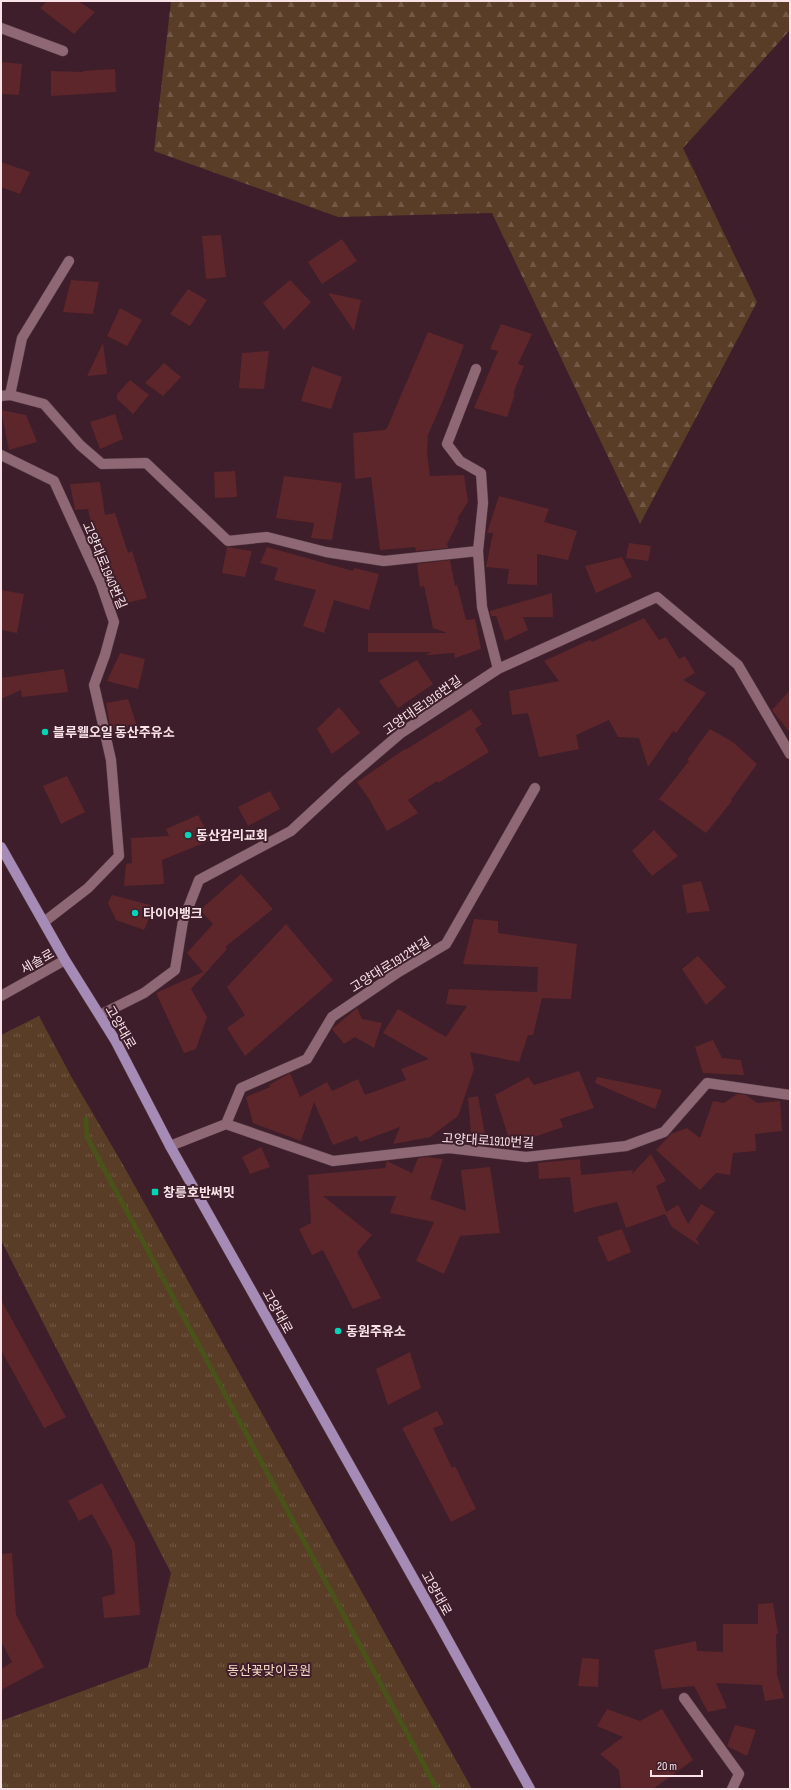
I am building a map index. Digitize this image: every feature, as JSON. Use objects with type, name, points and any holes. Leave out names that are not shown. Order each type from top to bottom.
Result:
[{"type":"main road","name":"고양대로","points":[[1,847],[65,960],[115,1040],[170,1146],[530,1789]]},
{"type":"street","points":[[1,28],[64,51]]},
{"type":"street","points":[[68,261],[22,338],[6,395],[44,404],[80,445],[102,464],[146,463],[228,541],[267,537],[326,552],[384,561],[478,551]]},
{"type":"street","points":[[476,369],[446,444],[460,461],[481,473],[483,503],[478,551],[482,607],[498,669]]},
{"type":"street","name":"고양대로1940번길","points":[[1,455],[54,482],[101,584],[114,622],[105,655],[94,685],[111,760],[120,856],[88,888],[44,922]]},
{"type":"street","name":"고양대로1916번길","points":[[100,1015],[144,993],[175,970],[183,921],[200,880],[291,831],[346,780],[401,733],[498,669],[657,597],[738,665],[790,754]]},
{"type":"street","name":"고양대로1912번길","points":[[226,1124],[242,1088],[307,1059],[332,1016],[397,973],[446,944],[535,788]]},
{"type":"street","name":"세솔로","points":[[1,996],[65,960]]},
{"type":"street","name":"고양대로1910번길","points":[[226,1124],[332,1162],[449,1148],[526,1157],[626,1146],[664,1132],[707,1084],[790,1095]]},
{"type":"street","points":[[170,1146],[226,1124]]},
{"type":"street","points":[[684,1698],[739,1774],[732,1789]]},
{"type":"green space","points":[[171,1],[790,1],[790,30],[683,148],[757,302],[640,524],[492,213],[338,217],[154,151]]},
{"type":"green space","name":"동산꽃맞이공원","points":[[39,1016],[72,1078],[122,1163],[472,1789],[1,1789],[1,1721],[148,1667],[171,1573],[1,1240],[1,1035]]},
{"type":"building","points":[[47,1],[78,1],[95,12],[74,34],[40,8]]},
{"type":"building","points":[[1,62],[22,64],[19,95],[1,94]]},
{"type":"building","points":[[115,69],[116,92],[51,96],[51,71],[83,72]]},
{"type":"building","points":[[1,162],[30,172],[20,194],[1,187]]},
{"type":"building","points":[[221,235],[226,277],[206,279],[202,236]]},
{"type":"building","points":[[342,239],[357,261],[322,284],[308,262]]},
{"type":"building","points":[[71,280],[99,282],[93,314],[63,312]]},
{"type":"building","points":[[290,280],[311,302],[284,330],[263,303]]},
{"type":"building","points":[[188,289],[207,300],[190,326],[170,314]]},
{"type":"building","points":[[328,293],[361,300],[354,331]]},
{"type":"building","points":[[120,308],[142,320],[127,346],[107,336]]},
{"type":"building","points":[[501,324],[532,334],[518,364],[524,366],[513,394],[515,394],[507,417],[474,408],[498,351],[490,349]]},
{"type":"building","points":[[428,332],[464,345],[428,435],[427,453],[430,476],[464,475],[468,502],[457,519],[459,520],[447,544],[448,548],[416,551],[415,547],[380,550],[371,477],[355,479],[353,433],[385,430],[387,428]]},
{"type":"building","points":[[103,343],[107,374],[87,376]]},
{"type":"building","points":[[269,351],[264,389],[239,388],[242,353]]},
{"type":"building","points":[[164,363],[181,377],[163,396],[145,383]]},
{"type":"building","points":[[312,366],[342,377],[331,409],[301,401]]},
{"type":"building","points":[[130,380],[149,395],[133,414],[117,399],[117,394]]},
{"type":"building","points":[[1,410],[26,415],[37,442],[9,450]]},
{"type":"building","points":[[115,414],[123,439],[100,449],[90,422]]},
{"type":"building","points":[[235,471],[237,497],[215,498],[214,472]]},
{"type":"building","points":[[284,476],[342,483],[332,540],[311,538],[314,523],[276,518]]},
{"type":"building","points":[[100,482],[105,515],[115,513],[128,553],[132,551],[147,598],[119,605],[99,545],[96,546],[88,509],[75,510],[70,484]]},
{"type":"building","points":[[499,496],[549,509],[544,522],[577,531],[568,560],[537,554],[537,585],[507,584],[509,569],[486,567],[493,533],[487,533]]},
{"type":"building","points":[[629,543],[651,546],[648,561],[626,558]]},
{"type":"building","points":[[227,547],[252,551],[245,577],[222,573]]},
{"type":"building","points":[[267,547],[353,571],[354,568],[379,574],[369,610],[334,600],[324,633],[303,626],[316,590],[274,580],[278,568],[260,563]]},
{"type":"building","points":[[622,557],[632,577],[596,593],[585,566]]},
{"type":"building","points":[[450,560],[455,586],[457,585],[466,620],[475,619],[481,649],[455,658],[454,653],[425,655],[431,652],[368,652],[368,633],[447,633],[433,628],[424,586],[420,587],[417,564]]},
{"type":"building","points":[[1,590],[24,594],[17,633],[1,630]]},
{"type":"building","points":[[552,593],[553,617],[523,617],[528,630],[505,641],[496,616],[491,616],[490,611]]},
{"type":"building","points":[[644,618],[659,640],[666,637],[679,659],[685,656],[695,673],[683,680],[706,693],[676,733],[673,731],[648,767],[639,738],[618,737],[609,720],[576,735],[579,749],[539,757],[528,713],[512,715],[509,691],[559,681],[544,661],[590,640],[592,642]]},
{"type":"building","points":[[120,653],[145,659],[138,689],[107,681]]},
{"type":"building","points":[[417,660],[433,684],[398,708],[379,681]]},
{"type":"building","points":[[64,669],[68,692],[22,697],[21,690],[1,699],[1,678]]},
{"type":"building","points":[[790,690],[790,733],[772,710]]},
{"type":"building","points":[[128,699],[137,726],[111,731],[106,703]]},
{"type":"building","points":[[339,707],[360,733],[332,754],[317,729]]},
{"type":"building","points":[[471,709],[482,724],[475,729],[489,752],[438,783],[437,781],[408,800],[418,813],[387,831],[369,799],[357,782],[405,749]]},
{"type":"building","points":[[710,729],[733,742],[757,764],[731,800],[732,801],[706,833],[659,799],[689,761],[687,760]]},
{"type":"building","points":[[67,776],[85,812],[61,824],[43,786]]},
{"type":"building","points":[[270,791],[280,809],[248,826],[238,807]]},
{"type":"building","points":[[198,815],[211,840],[162,860],[164,884],[124,886],[126,864],[132,863],[131,838],[169,836],[166,829]]},
{"type":"building","points":[[654,830],[678,856],[652,876],[632,851]]},
{"type":"building","points":[[241,874],[273,909],[225,947],[227,949],[191,989],[207,1017],[196,1049],[184,1053],[156,993],[203,972],[187,953],[213,924],[200,910]]},
{"type":"building","points":[[701,881],[710,911],[687,913],[682,885]]},
{"type":"building","points":[[112,895],[154,906],[144,930],[116,920],[108,903]]},
{"type":"building","points":[[474,919],[498,921],[498,933],[577,944],[571,999],[542,998],[533,1035],[528,1035],[519,1062],[470,1052],[474,1069],[458,1116],[430,1137],[393,1144],[400,1127],[360,1142],[357,1136],[333,1145],[314,1102],[301,1141],[253,1123],[246,1097],[270,1087],[269,1085],[290,1073],[300,1097],[327,1082],[332,1091],[358,1079],[365,1095],[406,1080],[401,1069],[429,1059],[383,1033],[398,1009],[446,1037],[467,1006],[446,1004],[449,989],[537,992],[538,967],[463,964]]},
{"type":"building","points":[[286,924],[333,980],[245,1056],[227,1028],[245,1015],[227,987]]},
{"type":"building","points":[[698,956],[726,987],[706,1005],[682,969]]},
{"type":"building","points":[[357,1008],[362,1019],[382,1023],[374,1048],[355,1037],[344,1044],[332,1029]]},
{"type":"building","points":[[713,1040],[722,1058],[741,1060],[744,1075],[703,1073],[695,1047]]},
{"type":"building","points":[[579,1071],[594,1108],[560,1119],[563,1127],[511,1145],[495,1095],[528,1077],[534,1085]]},
{"type":"building","points":[[597,1077],[662,1090],[655,1109],[595,1083]]},
{"type":"building","points":[[737,1094],[746,1095],[757,1103],[780,1101],[782,1131],[755,1134],[756,1151],[733,1153],[730,1175],[716,1173],[700,1190],[656,1150],[671,1134],[687,1128],[700,1138],[713,1101],[724,1103]]},
{"type":"building","points":[[478,1096],[487,1146],[472,1144],[468,1098]]},
{"type":"building","points":[[261,1147],[270,1167],[250,1174],[242,1157]]},
{"type":"building","points":[[651,1154],[666,1181],[656,1186],[666,1212],[678,1205],[688,1224],[701,1204],[715,1212],[696,1239],[700,1246],[672,1227],[665,1214],[626,1228],[617,1202],[574,1213],[570,1177],[539,1179],[538,1163],[580,1159],[581,1175],[633,1170],[632,1174]]},
{"type":"building","points":[[427,1157],[443,1159],[430,1199],[466,1211],[461,1170],[490,1167],[500,1233],[460,1236],[444,1274],[416,1261],[434,1222],[390,1213],[396,1196],[323,1196],[372,1235],[357,1252],[381,1298],[353,1309],[323,1250],[312,1255],[299,1229],[311,1223],[308,1175],[385,1168],[387,1161],[412,1173],[418,1158]]},
{"type":"building","points":[[622,1229],[631,1252],[608,1262],[597,1237]]},
{"type":"building","points":[[1,1300],[66,1417],[44,1428],[1,1350]]},
{"type":"building","points":[[410,1352],[421,1388],[388,1405],[376,1369]]},
{"type":"building","points":[[437,1411],[444,1424],[433,1428],[452,1468],[455,1466],[476,1509],[451,1522],[402,1428]]},
{"type":"building","points":[[102,1483],[135,1543],[140,1615],[104,1618],[102,1597],[115,1594],[112,1550],[92,1514],[79,1521],[68,1501]]},
{"type":"building","points":[[12,1553],[16,1615],[44,1667],[1,1690],[1,1669],[12,1662],[1,1641],[1,1554]]},
{"type":"building","points":[[773,1603],[778,1634],[776,1634],[777,1675],[784,1698],[765,1701],[762,1685],[716,1683],[727,1708],[708,1712],[694,1686],[662,1689],[654,1650],[696,1641],[697,1651],[723,1652],[723,1624],[758,1624],[758,1604]]},
{"type":"building","points":[[582,1658],[599,1659],[598,1687],[578,1686]]},
{"type":"building","points":[[607,1709],[640,1721],[662,1709],[693,1760],[653,1789],[621,1789],[619,1770],[600,1754],[623,1737],[597,1726]]},
{"type":"building","points":[[735,1725],[756,1730],[747,1756],[727,1746]]},
{"type":"waterway","points":[[86,1119],[87,1137],[437,1789]]},
{"type":"place","name":"블루웰오일 동산주유소","points":[[45,732]]},
{"type":"place","name":"동산감리교회","points":[[188,835]]},
{"type":"place","name":"타이어뱅크","points":[[135,913]]},
{"type":"place","name":"창릉호반써밋","points":[[155,1192]]},
{"type":"place","name":"동원주유소","points":[[338,1331]]}]
